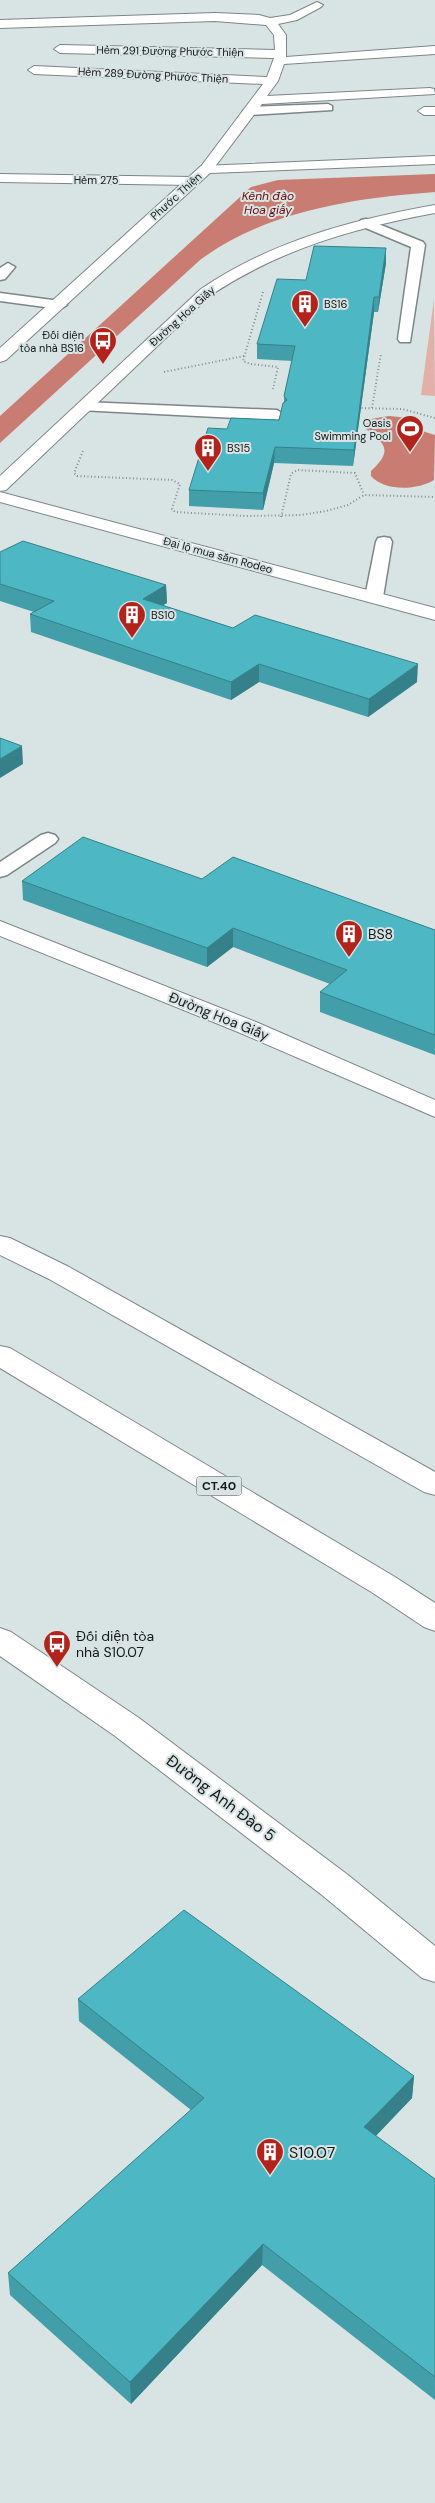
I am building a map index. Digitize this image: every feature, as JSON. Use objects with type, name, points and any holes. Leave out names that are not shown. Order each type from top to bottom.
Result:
[{"type":"main road","points":[[0,24],[69,22],[192,14],[270,22],[293,18],[317,5]]},
{"type":"main road","points":[[67,7],[69,22]]},
{"type":"main road","points":[[206,169],[272,81],[281,58],[280,35],[270,22]]},
{"type":"main road","name":"Hẻm 291 Đường Phước Thiện","points":[[60,49],[281,58],[435,50]]},
{"type":"main road","name":"Hẻm 289 Đường Phước Thiện","points":[[34,70],[272,81]]},
{"type":"main road","points":[[258,100],[430,92]]},
{"type":"main road","name":"Phước Thiện","points":[[0,358],[60,305],[206,169],[435,160]]},
{"type":"main road","name":"Hẻm 275","points":[[0,178],[192,180]]},
{"type":"main road","name":"Đường Hoa Giấy","points":[[0,486],[206,292],[235,272],[291,247],[366,223],[435,209]]},
{"type":"main road","name":"Đại lộ mua sắm Rodeo","points":[[0,497],[435,614]]},
{"type":"main road","name":"Đường Hoa Giấy","points":[[0,928],[247,1027],[435,1109]]},
{"type":"main road","points":[[0,1244],[59,1273],[435,1485]]},
{"type":"main road","name":"CT.40","points":[[0,1356],[384,1585],[435,1620]]},
{"type":"main road","name":"Đường Anh Đào 5","points":[[0,1640],[127,1727],[335,1886],[435,1967]]},
{"type":"lane","points":[[249,111],[328,108]]},
{"type":"lane","points":[[366,223],[418,245],[405,339]]},
{"type":"lane","points":[[0,297],[60,305]]},
{"type":"lane","points":[[89,403],[194,403]]},
{"type":"lane","points":[[89,403],[277,415]]},
{"type":"lane","points":[[374,597],[384,542]]},
{"type":"lane","points":[[0,871],[48,839]]},
{"type":"path","points":[[266,289],[263,291],[243,361],[245,363],[278,367],[272,394]]},
{"type":"path","points":[[372,408],[382,347]]},
{"type":"path","points":[[109,384],[245,356]]},
{"type":"path","points":[[281,517],[290,474],[297,470],[355,473],[364,495]]},
{"type":"path","points":[[175,512],[281,517],[331,510],[360,499],[364,495],[435,497]]},
{"type":"shaded area","points":[[434,299],[435,396],[421,395]]},
{"type":"water","name":"Kênh đào Hoa giấy","points":[[435,174],[435,192],[373,198],[312,210],[253,230],[226,243],[200,260],[0,443],[0,416],[251,187],[278,180]]},
{"type":"water","name":"Oasis Swimming Pool","points":[[389,416],[409,418],[419,424],[419,430],[435,435],[434,480],[419,486],[402,488],[384,485],[371,476],[371,471],[382,458],[384,448],[379,440],[366,429],[366,425],[371,419]]},
{"type":"building","points":[[314,246],[386,248],[379,297],[374,297],[354,450],[275,447],[263,493],[189,490],[208,428],[227,429],[231,418],[279,420],[283,403],[287,400],[284,396],[295,346],[257,344],[277,279],[306,280]]},
{"type":"building","name":"BS10","points":[[23,541],[166,585],[143,599],[233,628],[255,615],[418,664],[369,699],[259,664],[231,682],[30,614],[54,601],[0,584],[0,552]]},
{"type":"building","points":[[0,738],[22,746],[0,759]]},
{"type":"building","name":"BS8","points":[[83,837],[202,879],[233,857],[435,930],[435,1035],[320,992],[347,970],[233,928],[207,948],[22,881]]},
{"type":"building","name":"S10.07","points":[[184,1910],[414,2076],[364,2127],[435,2179],[435,2377],[263,2244],[130,2382],[8,2273],[204,2098],[78,1999]]},
{"type":"place","name":"BS16","points":[[305,328]]},
{"type":"place","name":"Đối diện tòa nhà BS16","points":[[103,365]]},
{"type":"place","name":"Oasis Swimming Pool","points":[[410,453]]},
{"type":"place","name":"BS15","points":[[208,472]]},
{"type":"place","name":"BS10","points":[[132,639]]},
{"type":"place","name":"BS8","points":[[349,958]]},
{"type":"place","name":"Đối diện tòa nhà S10.07","points":[[57,1668]]},
{"type":"place","name":"S10.07","points":[[270,2176]]}]
